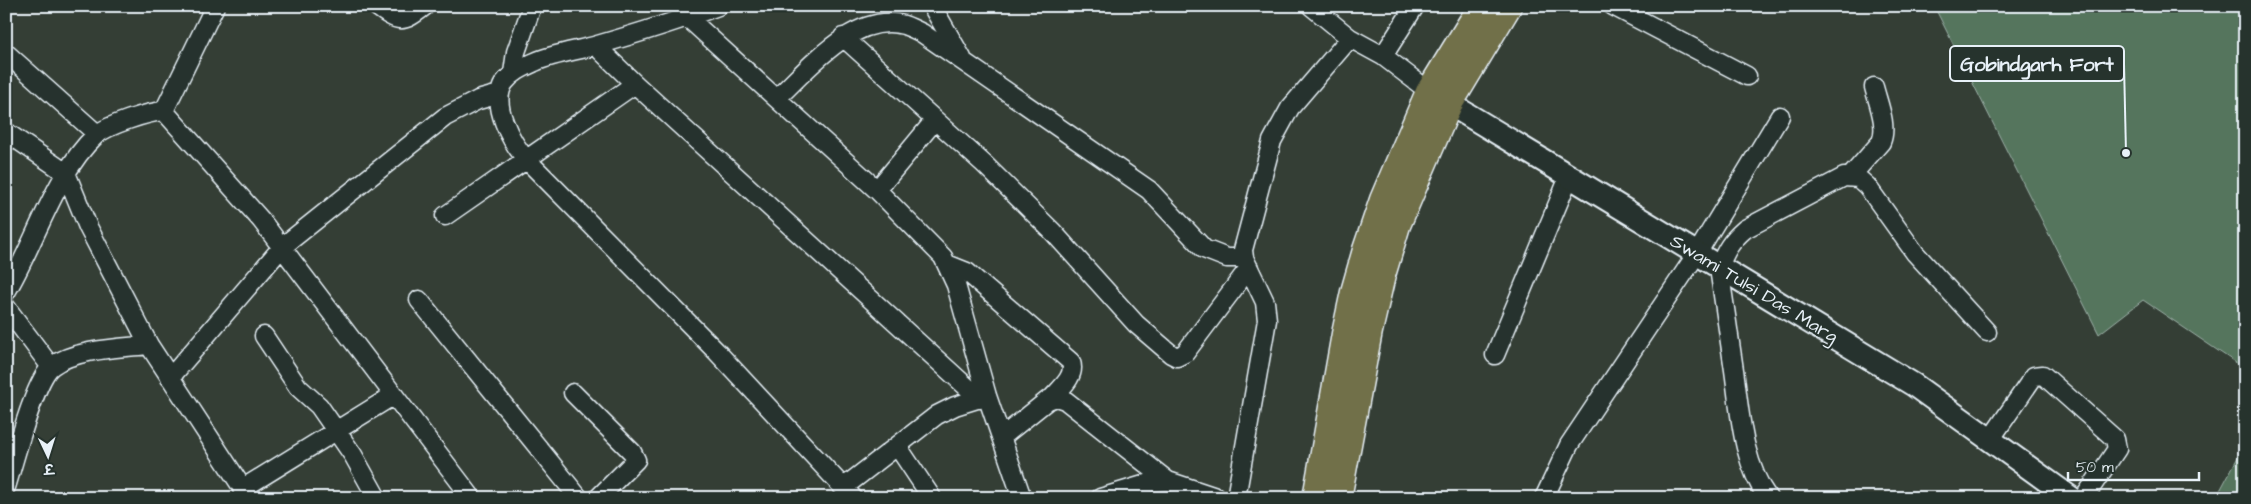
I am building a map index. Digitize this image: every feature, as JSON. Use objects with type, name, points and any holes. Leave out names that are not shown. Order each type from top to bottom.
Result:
[{"type":"highway","points":[[1317,498],[1354,292],[1384,200],[1439,98],[1483,6]]},
{"type":"highway","points":[[1337,498],[1356,387],[1381,275],[1439,98],[1507,6]]},
{"type":"street","points":[[164,111],[215,6]]},
{"type":"street","points":[[376,6],[392,18],[401,21],[408,20],[425,6]]},
{"type":"street","points":[[513,73],[518,45],[532,6]]},
{"type":"street","points":[[718,6],[687,18],[596,46],[537,61],[513,73],[504,84],[500,94],[503,120],[508,133],[526,159],[717,352],[849,493],[898,447],[937,415],[955,406],[984,397]]},
{"type":"street","points":[[932,6],[965,63]]},
{"type":"street","points":[[1311,6],[1350,38],[1383,56],[1439,98]]},
{"type":"street","points":[[1383,56],[1415,6]]},
{"type":"street","points":[[1613,6],[1747,76]]},
{"type":"street","points":[[687,18],[876,190],[943,258],[956,285],[984,397],[1002,437],[1022,498]]},
{"type":"street","points":[[777,98],[843,37],[859,29],[880,24],[903,25],[922,33],[1149,190],[1204,249],[1246,263]]},
{"type":"street","points":[[843,37],[984,164],[1039,218],[1136,324],[1171,354],[1181,357],[1185,353],[1246,263]]},
{"type":"street","points":[[1236,498],[1267,320],[1265,302],[1246,263],[1245,238],[1272,141],[1280,125],[1290,108],[1350,38]]},
{"type":"street","points":[[596,46],[635,84],[984,397]]},
{"type":"street","points":[[6,53],[97,134]]},
{"type":"street","points":[[445,216],[635,84]]},
{"type":"street","points":[[1851,176],[1882,142],[1883,130],[1874,86]]},
{"type":"street","points":[[170,378],[282,247],[445,117],[478,100],[500,94]]},
{"type":"street","name":"Swami Tulsi Das Marg","points":[[1439,98],[1914,385],[2071,498]]},
{"type":"street","points":[[6,292],[66,173],[97,134],[139,115],[164,111]]},
{"type":"street","points":[[164,111],[261,220],[472,498]]},
{"type":"street","points":[[1544,498],[1569,446],[1696,254],[1780,116]]},
{"type":"street","points":[[876,190],[935,120]]},
{"type":"street","points":[[6,132],[66,173],[88,227],[149,345],[245,493],[334,431],[394,395]]},
{"type":"street","points":[[1495,355],[1569,177]]},
{"type":"street","points":[[1768,498],[1762,490],[1749,457],[1740,413],[1719,268],[1725,251],[1733,240],[1746,229],[1844,177],[1858,178],[1867,186],[1915,253],[1987,332]]},
{"type":"street","points":[[947,264],[967,272],[1071,362],[1073,371],[1052,398],[1002,437]]},
{"type":"street","points":[[419,300],[579,498]]},
{"type":"street","points":[[6,307],[51,367]]},
{"type":"street","points":[[264,336],[298,387],[319,406],[334,431],[353,455],[377,498]]},
{"type":"street","points":[[6,487],[38,388],[51,367],[85,353],[149,345]]},
{"type":"street","points":[[1990,440],[2034,376],[2043,375],[2116,439],[2117,449],[2084,498]]},
{"type":"street","points":[[573,393],[632,452],[636,460],[598,498]]},
{"type":"street","points":[[1052,398],[1065,400],[1168,481],[1219,498]]},
{"type":"street","points":[[898,447],[932,498]]},
{"type":"street","points":[[1100,498],[1119,495],[1153,482],[1168,481]]},
{"type":"street","points":[[6,492],[11,498]]},
{"type":"green space","points":[[1934,6],[2245,6],[2245,369],[2143,300],[2099,334]]},
{"type":"green space","points":[[2245,444],[2245,498],[2216,498]]},
{"type":"place","name":"Gobindgarh Fort","points":[[2126,153]]}]
